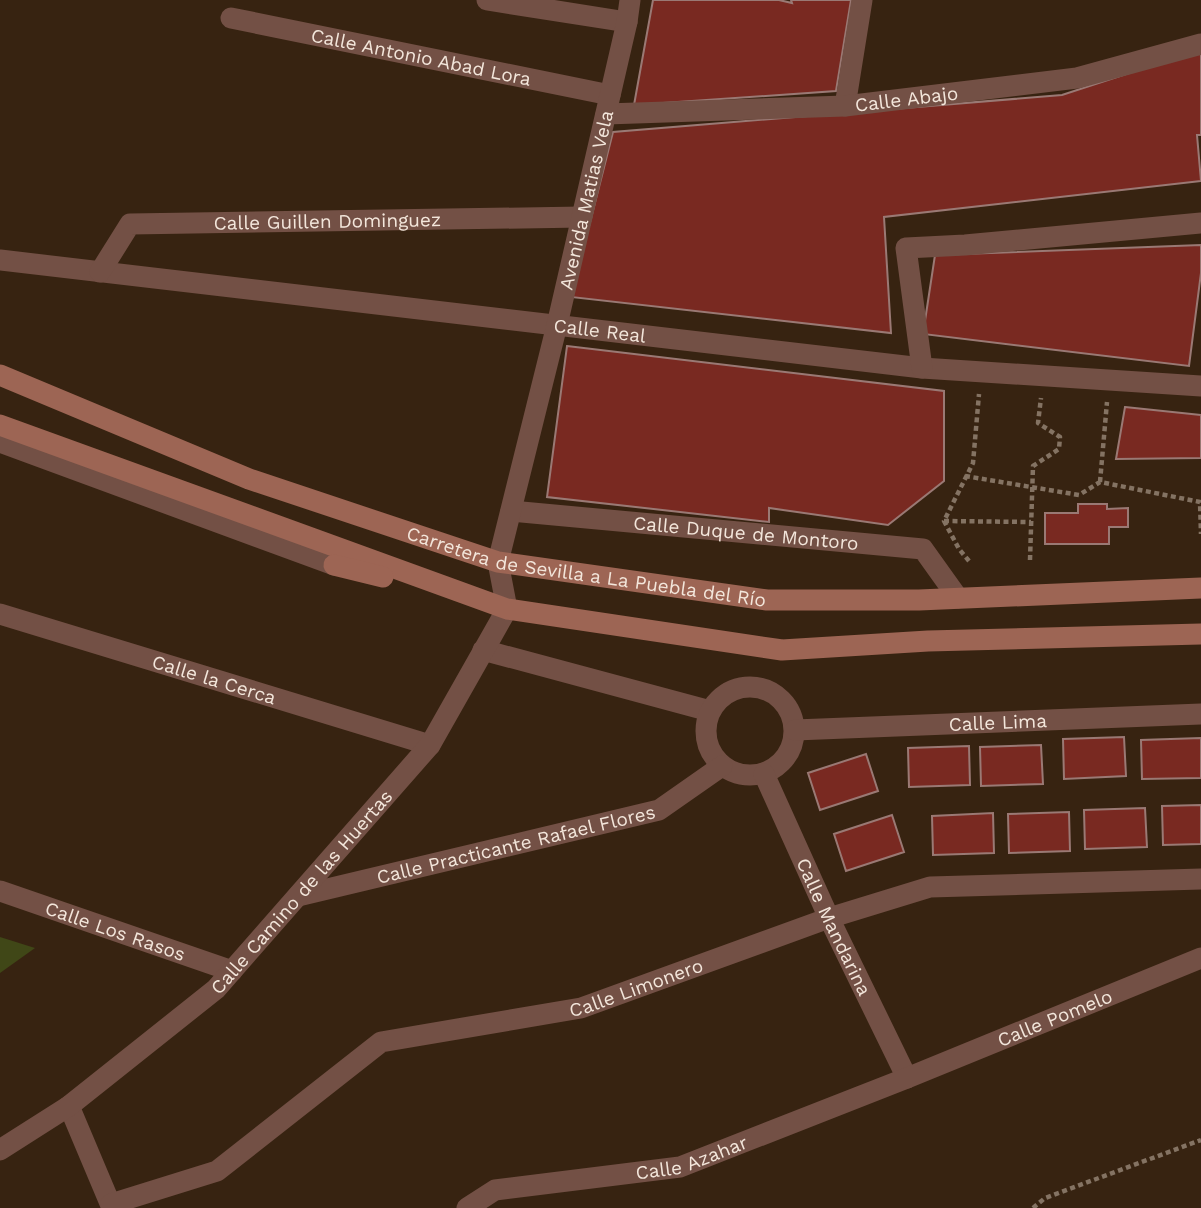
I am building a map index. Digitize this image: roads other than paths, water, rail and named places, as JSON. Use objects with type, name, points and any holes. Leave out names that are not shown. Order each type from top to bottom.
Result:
[{"type":"main road","name":"Carretera de Sevilla a La Puebla del Río","points":[[0,375],[249,480],[498,562],[768,600],[958,598],[1201,588]]},
{"type":"main road","points":[[0,425],[507,609],[782,650],[928,641],[1201,634]]},
{"type":"main road","points":[[334,565],[481,600]]},
{"type":"street","name":"Avenida Matias Vela","points":[[498,562],[557,325],[627,22],[629,0]]},
{"type":"street","points":[[845,106],[862,0]]},
{"type":"street","points":[[492,1],[627,22]]},
{"type":"street","name":"Calle Antonio Abad Lora","points":[[231,18],[608,105]]},
{"type":"street","name":"Calle Abajo","points":[[608,105],[845,106],[1077,78],[1201,44]]},
{"type":"street","name":"Calle Guillen Dominguez","points":[[100,272],[130,224],[582,217]]},
{"type":"street","points":[[922,369],[906,248],[1201,223]]},
{"type":"street","name":"Calle Real","points":[[0,260],[922,369],[1201,386]]},
{"type":"street","points":[[0,442],[334,565]]},
{"type":"street","name":"Calle Duque de Montoro","points":[[511,511],[923,549],[958,598]]},
{"type":"street","points":[[498,562],[507,609]]},
{"type":"street","name":"Calle Camino de las Huertas","points":[[0,1150],[69,1106],[216,989],[430,745],[507,609]]},
{"type":"street","name":"Calle la Cerca","points":[[0,614],[430,745]]},
{"type":"street","points":[[484,650],[710,711]]},
{"type":"street","points":[[760,687],[784,702],[792,715],[795,730],[793,744],[776,767],[764,774],[749,776],[734,773],[712,754],[706,725],[710,711],[719,699],[731,691],[760,687]]},
{"type":"street","name":"Calle Lima","points":[[795,730],[1201,714]]},
{"type":"street","name":"Calle Practicante Rafael Flores","points":[[298,896],[659,810],[722,765]]},
{"type":"street","name":"Calle Mandarina","points":[[764,774],[829,918],[907,1078]]},
{"type":"street","name":"Calle Limonero","points":[[111,1206],[217,1171],[381,1042],[581,1008],[829,918],[930,887],[1201,879]]},
{"type":"street","name":"Calle Los Rasos","points":[[0,891],[232,971]]},
{"type":"street","name":"Calle Pomelo","points":[[907,1078],[1201,958]]},
{"type":"street","name":"Calle Azahar","points":[[467,1208],[495,1190],[680,1167],[907,1078]]},
{"type":"street","points":[[69,1106],[111,1206]]}]
